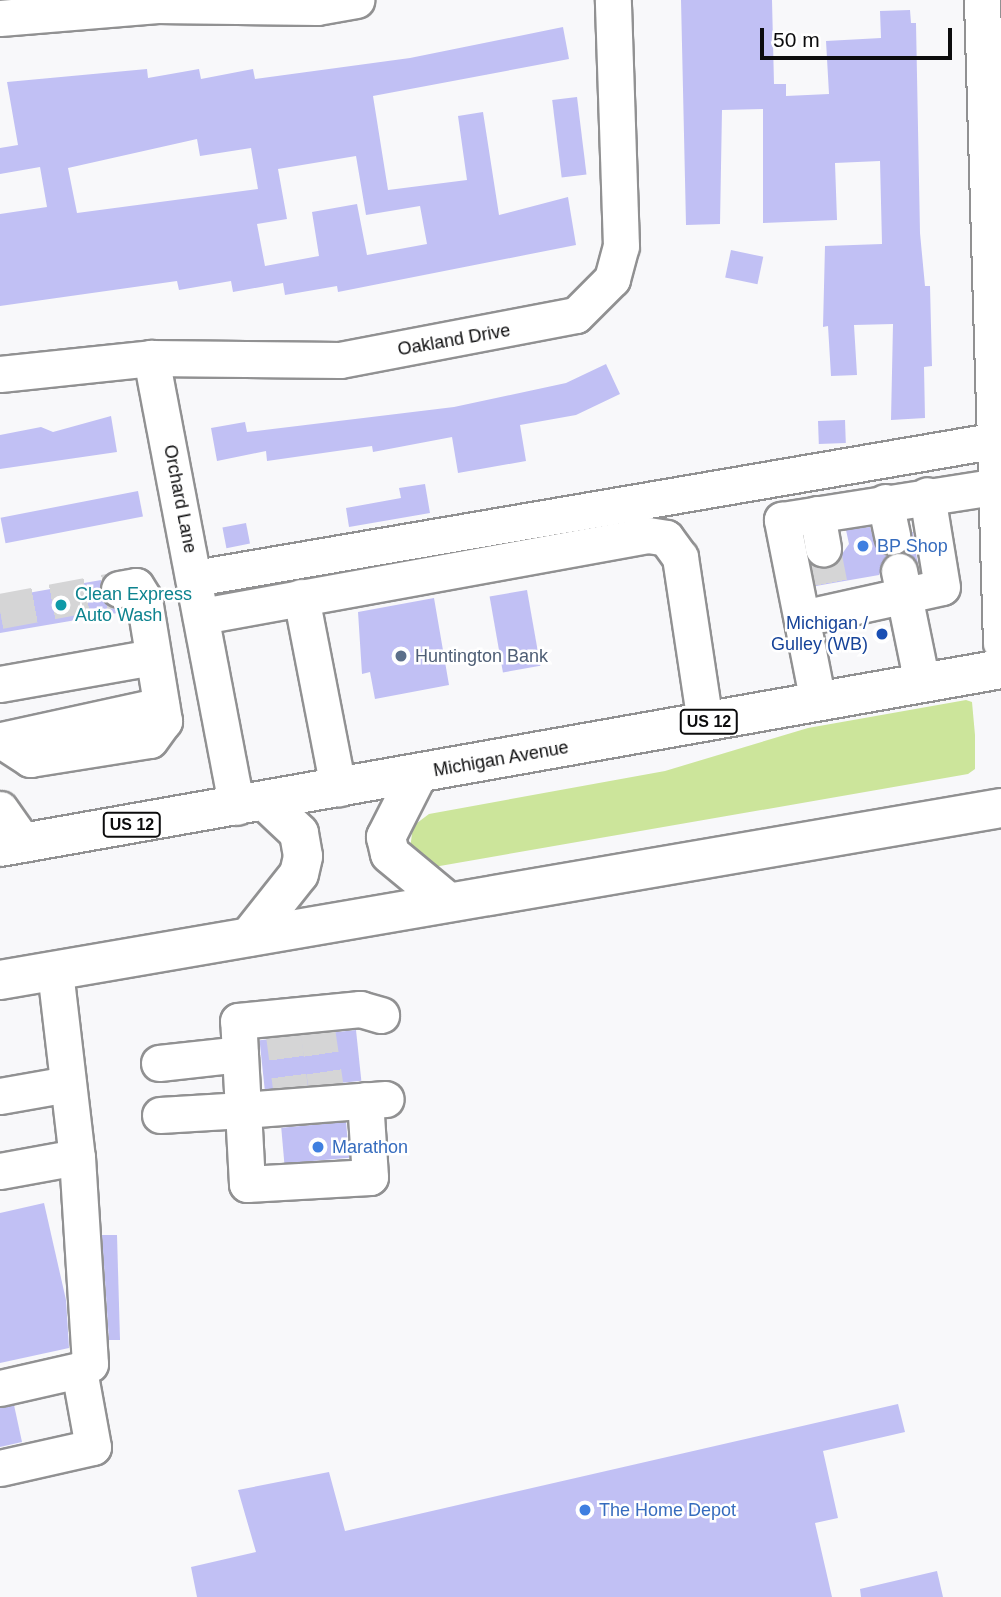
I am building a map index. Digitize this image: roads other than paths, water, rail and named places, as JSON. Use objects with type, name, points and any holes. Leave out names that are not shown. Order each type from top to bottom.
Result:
[{"type":"main road","name":"Michigan Avenue","points":[[12,845],[1001,669]]},
{"type":"main road","points":[[418,774],[386,837],[390,854],[448,902]]},
{"type":"main road","points":[[249,937],[299,874],[303,856],[299,833],[251,804]]},
{"type":"main road","points":[[0,980],[1001,808]]},
{"type":"street","points":[[0,18],[158,5],[356,0]]},
{"type":"street","name":"Oakland Drive","points":[[0,374],[151,358],[340,360],[555,323],[594,301],[612,279],[621,246],[613,0]]},
{"type":"street","points":[[982,0],[1001,643]]},
{"type":"street","name":"Orchard Lane","points":[[151,358],[202,616],[251,804]]},
{"type":"street","points":[[195,578],[997,440]]},
{"type":"street","points":[[817,702],[822,604],[782,520],[927,495],[998,486]]},
{"type":"street","points":[[822,604],[902,583],[942,587],[927,495]]},
{"type":"street","points":[[885,502],[892,536]]},
{"type":"street","points":[[817,514],[823,548]]},
{"type":"street","points":[[202,616],[648,535],[666,538],[680,557],[705,722]]},
{"type":"street","points":[[902,583],[922,684]]},
{"type":"street","points":[[0,740],[163,713],[144,599],[136,586],[119,589]]},
{"type":"street","points":[[301,597],[338,788]]},
{"type":"street","points":[[0,684],[153,657]]},
{"type":"street","points":[[0,809],[12,845]]},
{"type":"street","points":[[0,1388],[79,1370],[90,1364],[77,1157],[55,971]]},
{"type":"street","points":[[160,1115],[243,1110],[291,1099],[327,1095],[376,1099],[370,1177],[247,1184],[243,1110],[240,1054],[237,1021],[381,1015]]},
{"type":"street","points":[[159,1063],[240,1054]]},
{"type":"street","points":[[0,1096],[68,1084]]},
{"type":"street","points":[[0,1171],[77,1157]]},
{"type":"street","points":[[0,1468],[93,1447],[79,1370]]},
{"type":"tunnel","points":[[823,548],[830,583]]},
{"type":"tunnel","points":[[0,611],[119,589]]},
{"type":"tunnel","points":[[316,1019],[326,1086]]},
{"type":"tunnel","points":[[282,1023],[291,1091]]},
{"type":"place","name":"BP Shop","points":[[863,546]]},
{"type":"place","name":"Clean Express Auto Wash","points":[[61,605]]},
{"type":"place","name":"Michigan / Gulley (WB)","points":[[882,634]]},
{"type":"place","name":"Huntington Bank","points":[[401,656]]},
{"type":"place","name":"Marathon","points":[[318,1147]]},
{"type":"place","name":"The Home Depot","points":[[585,1510]]}]
